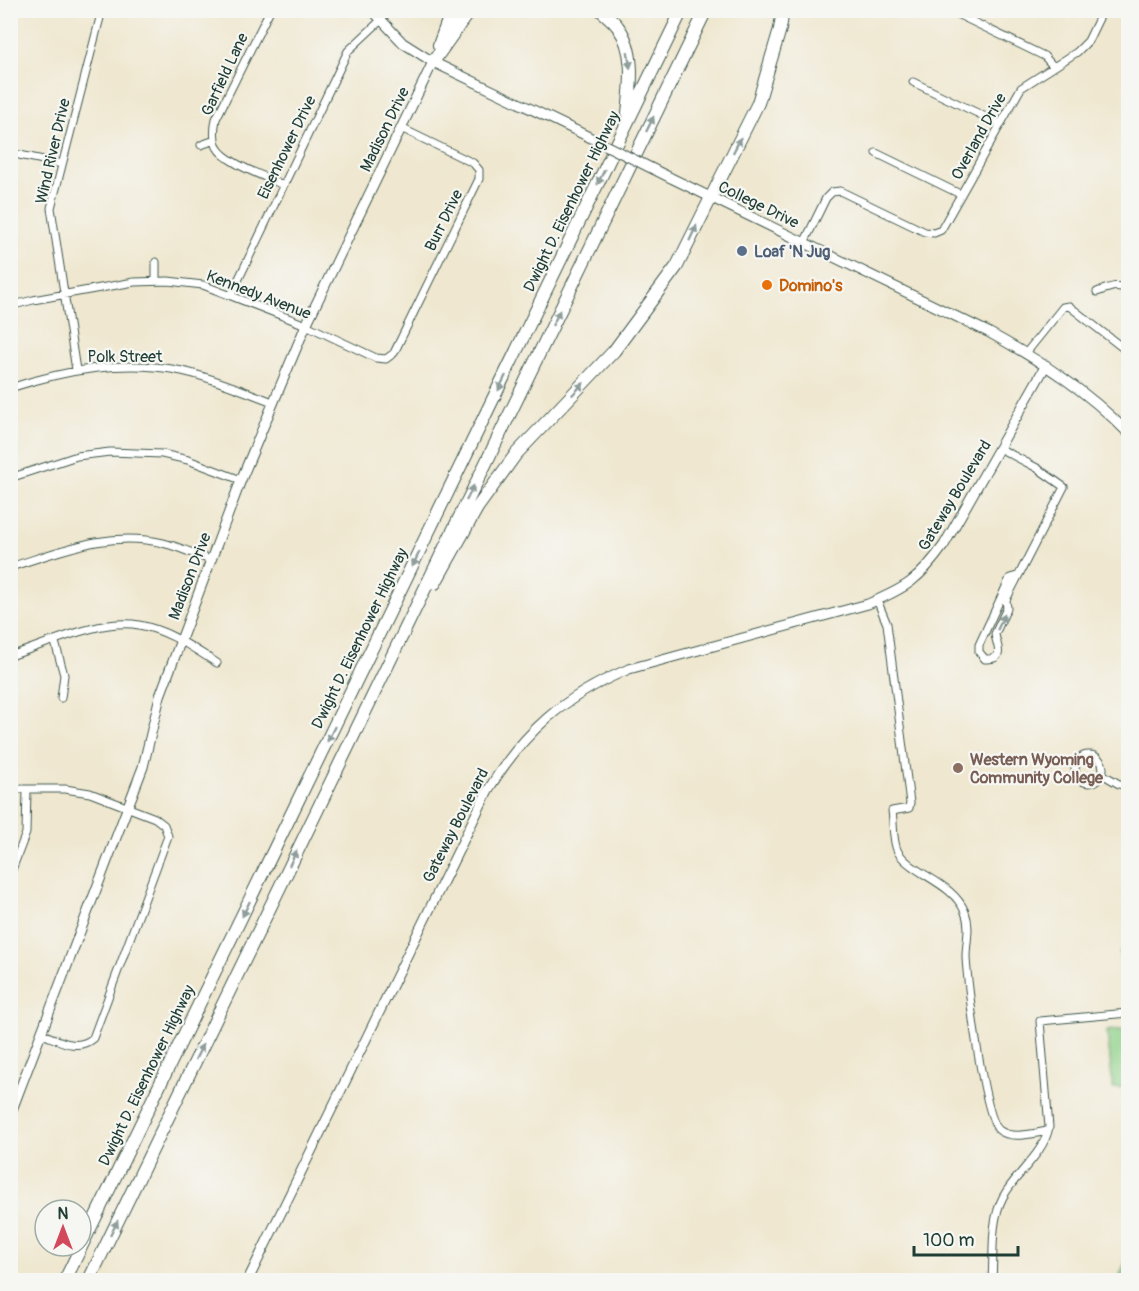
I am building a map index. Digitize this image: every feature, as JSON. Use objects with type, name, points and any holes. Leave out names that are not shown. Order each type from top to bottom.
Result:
[{"type":"highway","points":[[433,62],[454,10]]},
{"type":"highway","points":[[433,62],[464,18],[473,10]]},
{"type":"highway","points":[[601,10],[619,27],[629,52],[632,81],[627,125]]},
{"type":"highway","name":"Dwight D. Eisenhower Highway","points":[[65,1281],[682,10]]},
{"type":"highway","points":[[89,1281],[705,10]]},
{"type":"highway","points":[[371,697],[477,508],[516,454],[621,341],[677,266],[758,103],[780,29],[783,10]]},
{"type":"main road","name":"College Drive","points":[[372,10],[380,21],[404,43],[433,62],[988,332],[1026,353],[1046,365],[1101,407],[1128,433]]},
{"type":"main road","name":"Madison Drive","points":[[10,1115],[143,767],[160,696],[241,480],[306,325],[433,62]]},
{"type":"main road","name":"Gateway Boulevard","points":[[248,1281],[487,792],[517,747],[534,728],[571,699],[603,680],[629,669],[877,600],[893,594],[912,582],[927,569],[944,545],[1046,365]]},
{"type":"street","name":"Wind River Drive","points":[[76,370],[51,208],[102,10]]},
{"type":"street","name":"Garfield Lane","points":[[270,10],[216,119],[214,134],[218,149],[228,159],[283,185]]},
{"type":"street","name":"Overland Drive","points":[[804,243],[826,198],[832,192],[840,191],[925,232],[934,233],[940,230],[1021,88],[1077,52],[1088,41],[1103,10]]},
{"type":"street","points":[[955,13],[1044,57],[1053,66]]},
{"type":"street","name":"Eisenhower Drive","points":[[231,295],[348,51],[380,21]]},
{"type":"street","points":[[913,82],[1000,124]]},
{"type":"street","name":"Burr Drive","points":[[386,359],[394,353],[479,178],[479,170],[473,163],[400,128]]},
{"type":"street","points":[[201,145],[215,140]]},
{"type":"street","points":[[10,153],[62,164]]},
{"type":"street","points":[[876,153],[960,194]]},
{"type":"street","points":[[156,262],[156,281]]},
{"type":"street","name":"Kennedy Avenue","points":[[10,306],[134,282],[156,281],[202,285],[306,325],[376,358],[386,359]]},
{"type":"street","points":[[1097,292],[1114,286],[1121,286],[1128,290]]},
{"type":"street","points":[[1026,353],[1066,306],[1128,352]]},
{"type":"street","name":"Polk Street","points":[[10,388],[76,370],[110,366],[144,366],[180,371],[220,382],[273,402]]},
{"type":"street","points":[[999,448],[1037,468],[1064,487],[1006,600],[1007,608],[995,634],[999,652],[995,658],[986,659],[979,652],[979,645],[1010,578],[1017,576]]},
{"type":"street","points":[[10,478],[76,456],[119,452],[162,454],[188,460],[241,480]]},
{"type":"street","points":[[10,567],[90,541],[117,538],[164,543],[210,560]]},
{"type":"street","points":[[877,600],[886,624],[910,803],[909,808],[892,812],[896,845],[902,856],[958,899],[965,911],[968,926],[966,956],[976,1033],[986,1096],[994,1123],[999,1130],[1012,1135],[1048,1131]]},
{"type":"street","points":[[10,656],[104,625],[123,623],[141,625],[181,640],[217,663]]},
{"type":"street","points":[[55,642],[64,675],[61,698]]},
{"type":"street","points":[[1086,756],[1095,756],[1101,762],[1102,774],[1096,781],[1083,781],[1077,774],[1076,765],[1086,756]]},
{"type":"street","points":[[1102,774],[1119,784],[1128,786]]},
{"type":"street","points":[[10,789],[77,790],[128,806],[160,821],[167,830],[167,842],[94,1034],[87,1043],[77,1046],[42,1034]]},
{"type":"street","points":[[10,875],[26,833],[27,789]]},
{"type":"street","points":[[992,1281],[994,1234],[998,1210],[1010,1186],[1041,1146],[1048,1131],[1050,1118],[1040,1021],[1128,1013]]},
{"type":"green space","points":[[1128,950],[1128,992],[1125,993],[1120,952]]},
{"type":"green space","points":[[1128,1029],[1128,1087],[1113,1088],[1107,1031]]},
{"type":"green space","points":[[1128,1256],[1128,1280],[1118,1280]]},
{"type":"place","name":"Loaf 'N Jug","points":[[742,251]]},
{"type":"place","name":"Domino's","points":[[767,285]]},
{"type":"place","name":"Western Wyoming Community College","points":[[958,768]]}]
